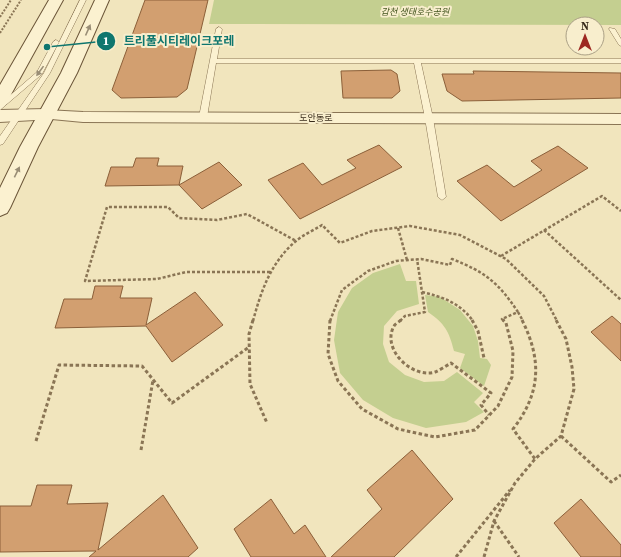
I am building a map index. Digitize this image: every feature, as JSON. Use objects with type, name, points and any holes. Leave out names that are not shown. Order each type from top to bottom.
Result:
[{"type":"main road","points":[[0,100],[56,0]]},
{"type":"main road","points":[[0,208],[46,115],[69,73],[102,0]]},
{"type":"main road","points":[[0,116],[46,115]]},
{"type":"street","name":"도안동로","points":[[46,115],[621,119]]},
{"type":"lane","points":[[0,108],[40,74],[77,0]]},
{"type":"lane","points":[[0,142],[47,74],[84,0]]},
{"type":"lane","points":[[203,117],[219,29]]},
{"type":"lane","points":[[612,29],[621,44]]},
{"type":"lane","points":[[213,61],[621,61]]},
{"type":"lane","points":[[417,61],[429,118],[442,197]]},
{"type":"path","points":[[0,17],[11,0]]},
{"type":"path","points":[[0,33],[21,0]]},
{"type":"path","points":[[501,256],[602,196],[621,211]]},
{"type":"path","points":[[270,272],[186,272],[156,279],[85,280],[107,207],[168,207],[179,218],[217,220],[247,214],[296,241]]},
{"type":"path","points":[[267,423],[250,384],[249,334],[260,296],[273,266],[296,241],[322,225],[340,243],[372,231],[410,226],[460,235],[501,256],[544,296],[566,339],[572,367],[574,389],[561,436],[535,459],[456,557]]},
{"type":"path","points":[[398,228],[407,260]]},
{"type":"path","points":[[544,230],[621,300]]},
{"type":"path","points":[[417,259],[425,312],[404,314],[396,321],[390,331],[391,344],[395,355],[403,365],[415,372],[429,374],[442,371],[451,363],[491,393],[481,405],[489,415]]},
{"type":"path","points":[[518,312],[502,319],[506,323],[514,351],[512,377],[498,406],[475,430],[435,437],[398,429],[362,409],[338,381],[328,354],[329,323],[342,290],[368,271],[396,261],[417,259],[450,266],[452,259],[471,266],[489,277],[508,297],[518,312],[531,343],[537,365],[534,392],[524,415],[513,429],[535,459]]},
{"type":"path","points":[[422,292],[439,295],[458,304],[474,322],[482,344],[484,358]]},
{"type":"path","points":[[36,441],[59,365],[142,366],[172,403],[250,347]]},
{"type":"path","points":[[141,450],[153,380]]},
{"type":"path","points":[[561,436],[611,482],[621,475]]},
{"type":"path","points":[[484,557],[494,521],[515,483]]},
{"type":"path","points":[[494,521],[518,557]]},
{"type":"green space","name":"갑천 생태호수공원","points":[[214,0],[621,0],[621,25],[605,25],[605,16],[565,16],[565,25],[209,24]]},
{"type":"green space","points":[[400,264],[406,281],[416,281],[419,304],[397,311],[384,326],[383,344],[389,362],[405,375],[424,382],[444,381],[457,372],[483,393],[474,402],[484,412],[466,422],[426,428],[393,418],[363,400],[340,373],[334,340],[338,312],[352,288],[373,273]]},
{"type":"green space","points":[[425,295],[440,297],[460,310],[473,326],[478,341],[480,358],[487,359],[491,365],[484,386],[460,368],[465,354],[454,351],[446,328],[439,320],[428,312]]},
{"type":"building","points":[[145,0],[208,0],[187,89],[177,97],[121,98],[112,90]]},
{"type":"building","points":[[391,70],[397,74],[400,91],[392,98],[343,98],[341,71]]},
{"type":"building","points":[[473,71],[621,73],[621,98],[462,101],[447,91],[442,74],[474,74]]},
{"type":"building","points":[[379,145],[402,167],[300,219],[268,180],[303,163],[322,185],[356,168],[347,160]]},
{"type":"building","points":[[558,146],[588,168],[501,221],[457,181],[487,165],[514,187],[542,170],[531,161]]},
{"type":"building","points":[[136,158],[159,158],[157,166],[183,166],[179,185],[105,186],[111,167],[133,167]]},
{"type":"building","points":[[219,162],[242,185],[202,209],[179,185]]},
{"type":"building","points":[[95,286],[123,286],[120,298],[152,298],[146,325],[195,292],[223,325],[172,362],[146,326],[55,328],[64,299],[92,299]]},
{"type":"building","points":[[612,316],[621,324],[621,361],[591,332]]},
{"type":"building","points":[[412,450],[453,499],[394,557],[331,557],[382,509],[367,490]]},
{"type":"building","points":[[37,485],[72,485],[67,504],[108,503],[98,550],[163,495],[198,548],[188,557],[89,557],[96,551],[0,552],[0,506],[31,506]]},
{"type":"building","points":[[271,499],[294,534],[305,525],[326,557],[251,557],[234,529]]},
{"type":"building","points":[[581,499],[621,545],[621,557],[581,557],[554,523]]},
{"type":"place","name":"트리풀시티레이크포레","points":[[47,47]]}]
